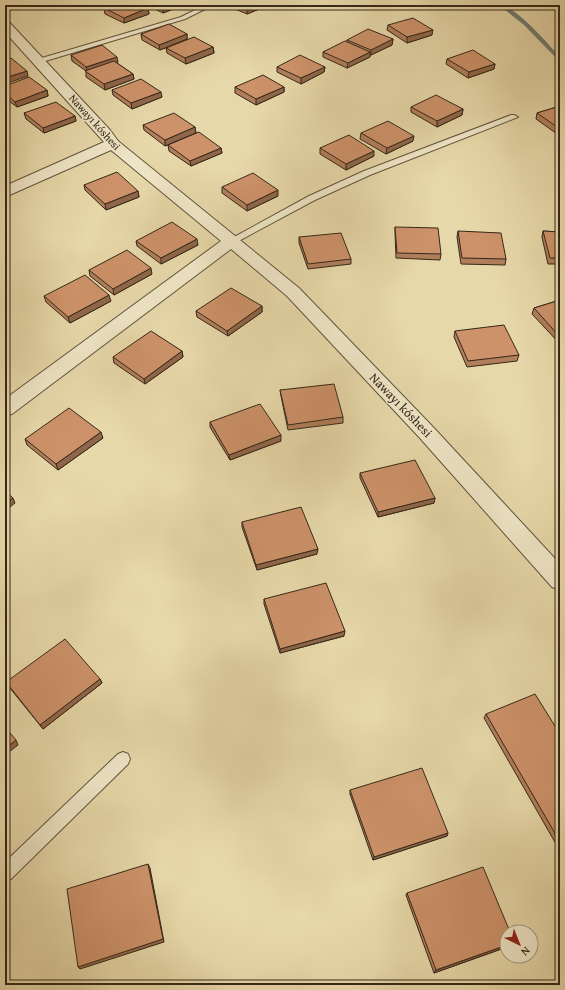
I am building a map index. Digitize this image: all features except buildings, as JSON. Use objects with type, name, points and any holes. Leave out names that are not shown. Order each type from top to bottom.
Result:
[{"type":"street","name":"Nawayı kóshesi","points":[[5,25],[106,133],[113,144],[230,242],[293,292],[426,432],[560,580]]},
{"type":"street","points":[[5,192],[113,144]]},
{"type":"street","points":[[5,409],[230,242]]},
{"type":"lane","points":[[39,60],[183,18],[210,5]]},
{"type":"lane","points":[[230,242],[312,198],[367,173],[514,117]]},
{"type":"lane","points":[[5,873],[123,759]]},
{"type":"waterway","points":[[501,5],[526,24],[560,60]]}]
